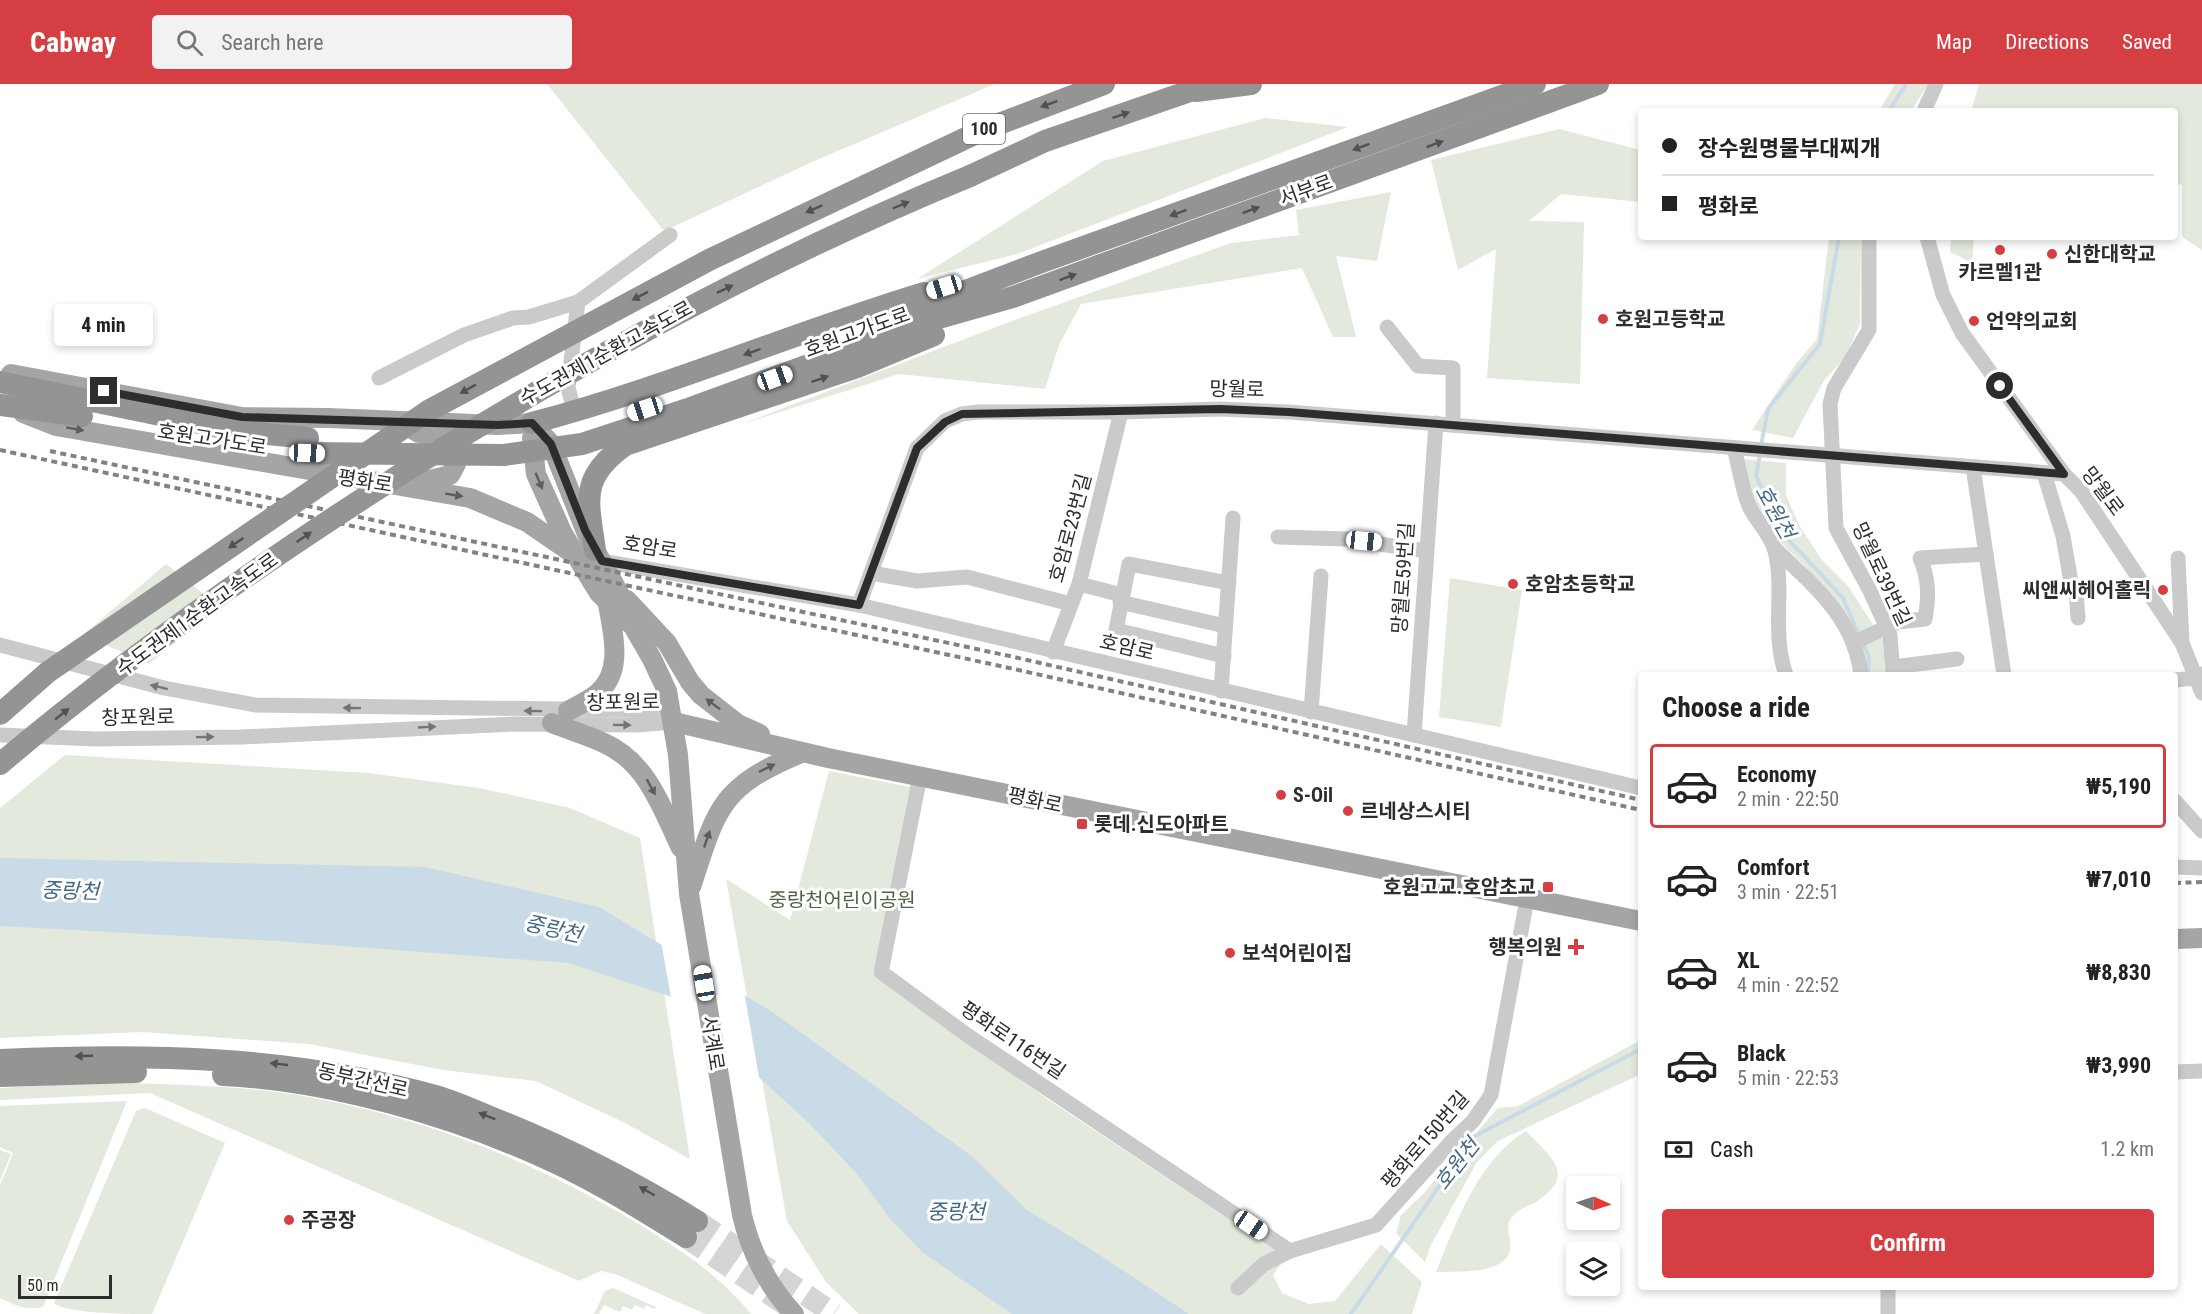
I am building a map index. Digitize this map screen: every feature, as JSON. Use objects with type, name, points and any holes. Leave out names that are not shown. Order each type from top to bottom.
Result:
[{"type":"highway","name":"수도권제1순환고속도로","points":[[0,714],[48,672],[428,411],[699,265],[983,130],[1104,84]]},
{"type":"highway","name":"수도권제1순환고속도로","points":[[0,764],[116,671],[238,582],[363,498],[523,398],[734,284],[845,230],[1045,141],[1210,84]]},
{"type":"highway","points":[[1182,93],[1251,84]]},
{"type":"highway","name":"서부로","points":[[1039,263],[1535,84]]},
{"type":"highway","name":"서부로","points":[[1013,297],[1598,84]]},
{"type":"highway","points":[[532,423],[654,387],[853,315],[967,280],[1039,263]]},
{"type":"highway","name":"호원고가도로","points":[[682,404],[1039,263]]},
{"type":"highway","points":[[592,556],[587,500],[589,486],[606,459],[625,445],[857,367],[940,333],[1013,297]]},
{"type":"highway","name":"호원고가도로","points":[[0,405],[61,412],[239,445],[405,443],[537,436],[682,404],[932,320],[1013,297]]},
{"type":"highway","name":"호원고가도로","points":[[0,382],[308,445]]},
{"type":"highway","points":[[616,398],[608,407],[606,417],[616,439],[625,445]]},
{"type":"highway","name":"동부간선로","points":[[0,1060],[92,1056],[180,1057],[251,1062],[310,1068],[438,1096],[599,1164],[691,1229],[503,1139],[411,1109],[316,1086],[233,1075],[170,1072],[0,1076]]},
{"type":"main road","points":[[0,372],[242,417],[498,425],[532,423]]},
{"type":"main road","name":"평화로","points":[[0,405],[56,426],[470,498],[527,522],[592,556]]},
{"type":"main road","points":[[399,421],[418,433],[454,439],[459,448],[459,460],[450,475],[400,486]]},
{"type":"main road","name":"평화로","points":[[532,423],[533,465],[563,534],[592,556]]},
{"type":"main road","name":"평화로","points":[[532,423],[551,444],[585,530],[592,556],[613,597],[652,658],[667,691],[674,722],[801,753],[1638,920]]},
{"type":"main road","points":[[563,534],[561,524],[564,515],[570,513],[577,517],[585,530]]},
{"type":"main road","points":[[568,711],[598,693],[611,671],[616,652],[613,597]]},
{"type":"main road","points":[[613,597],[667,643],[690,682],[701,695],[738,724],[801,753]]},
{"type":"main road","name":"서계로","points":[[674,722],[689,894],[741,1215],[747,1238],[764,1274],[774,1292],[794,1314]]},
{"type":"main road","points":[[552,723],[604,743],[633,763],[650,782],[685,861]]},
{"type":"main road","points":[[689,894],[719,810],[736,789],[757,772],[801,753]]},
{"type":"main road","points":[[2178,939],[2202,938]]},
{"type":"street","points":[[1925,108],[1936,84]]},
{"type":"street","points":[[379,378],[464,335],[513,318],[529,317],[578,302],[670,235]]},
{"type":"street","name":"망월로39번길","points":[[1869,240],[1871,321],[1865,340],[1832,395],[1830,404],[1836,528],[1887,628],[1893,671]]},
{"type":"street","points":[[1928,240],[1943,295],[1962,333],[2064,474]]},
{"type":"street","points":[[574,411],[568,387],[578,302]]},
{"type":"street","points":[[1387,327],[1418,366],[1453,368],[1453,425]]},
{"type":"street","name":"망월로","points":[[859,605],[917,448],[945,422],[962,414],[1220,409],[1436,423],[2064,474],[2081,491],[2182,643],[2198,676],[2202,693]]},
{"type":"street","name":"호암로23번길","points":[[1053,652],[1079,584],[1121,412]]},
{"type":"street","name":"망월로59번길","points":[[1414,735],[1425,551],[1436,423]]},
{"type":"street","points":[[1734,448],[1749,506],[1774,548],[1835,609],[1844,621],[1858,657],[1860,672]]},
{"type":"street","points":[[1972,467],[2004,672]]},
{"type":"street","points":[[2044,473],[2063,536],[2071,582],[2076,591],[2078,618]]},
{"type":"street","points":[[1221,691],[1233,518]]},
{"type":"street","points":[[1278,537],[1347,539],[1425,551]]},
{"type":"street","points":[[1774,548],[1778,571],[1776,618],[1781,661],[1785,672]]},
{"type":"street","points":[[1853,643],[1898,622],[1925,619],[1929,598],[1926,572],[1920,558],[1986,554]]},
{"type":"street","name":"호암로","points":[[592,556],[859,605],[1638,787]]},
{"type":"street","points":[[2178,558],[2182,643]]},
{"type":"street","points":[[1224,656],[1116,630],[1129,564],[1229,584]]},
{"type":"street","points":[[871,573],[917,581],[968,577],[1071,604]]},
{"type":"street","points":[[1311,711],[1321,576]]},
{"type":"street","points":[[1079,584],[1121,598],[1225,626]]},
{"type":"street","name":"창포원로","points":[[0,645],[164,688],[255,705],[633,711],[674,722]]},
{"type":"street","points":[[1893,671],[1957,659]]},
{"type":"street","points":[[2178,679],[2198,676]]},
{"type":"street","name":"창포원로","points":[[0,735],[96,739],[231,737],[552,723],[636,725],[674,722]]},
{"type":"street","name":"평화로116번길","points":[[920,776],[881,972],[967,1035],[1290,1251]]},
{"type":"street","points":[[2178,804],[2202,831]]},
{"type":"street","points":[[2178,867],[2202,868]]},
{"type":"street","name":"평화로150번길","points":[[1290,1251],[1376,1226],[1451,1142],[1473,1121],[1491,1095],[1527,899]]},
{"type":"street","points":[[2178,1072],[2202,1071]]},
{"type":"street","points":[[1238,1288],[1264,1264],[1290,1251]]},
{"type":"street","points":[[1888,1290],[1888,1314]]},
{"type":"green space","points":[[547,84],[995,84],[812,162],[664,231]]},
{"type":"green space","points":[[1895,84],[1928,84],[1913,108],[1881,108]]},
{"type":"green space","points":[[1979,84],[2202,84],[2202,250],[2182,237],[2182,185],[2178,184],[2178,108],[1972,108]]},
{"type":"green space","points":[[1265,118],[1348,127],[1017,254],[917,279],[1103,161]]},
{"type":"green space","points":[[1559,129],[1638,149],[1638,202],[1561,194],[1529,221],[1584,222],[1580,384],[1487,378],[1496,249],[1458,270],[1431,160]]},
{"type":"green space","points":[[1391,192],[1377,261],[1336,256],[1356,337],[1333,337],[1302,268],[1081,304],[1059,345],[1045,389],[899,374],[739,425],[1012,321],[1231,243],[1299,235],[1296,210]]},
{"type":"green space","points":[[1829,240],[1861,240],[1860,324],[1845,357],[1823,382],[1793,438],[1752,430],[1795,365],[1817,339]]},
{"type":"green space","points":[[1951,240],[1974,240],[1972,263],[1950,252]]},
{"type":"green space","points":[[1743,459],[1786,463],[1786,495],[1799,525],[1822,560],[1848,586],[1883,640],[1885,672],[1863,672],[1844,616],[1806,567],[1775,537],[1754,503]]},
{"type":"green space","points":[[166,564],[220,607],[149,664],[83,635]]},
{"type":"green space","points":[[1450,578],[1522,590],[1501,727],[1439,717]]},
{"type":"green space","points":[[65,755],[369,773],[479,788],[570,808],[640,838],[690,1159],[625,1123],[536,1081],[443,1070],[309,1044],[143,1032],[0,1038],[0,808]]},
{"type":"green space","name":"중랑천어린이공원","points":[[829,771],[910,787],[873,974],[1049,1100],[1272,1248],[1284,1260],[1273,1275],[1282,1293],[1309,1304],[1335,1301],[1381,1244],[1422,1282],[1412,1314],[859,1314],[826,1282],[787,1221],[726,879],[790,920]]},
{"type":"green space","points":[[1638,1042],[1638,1075],[1498,1141],[1477,1162],[1431,1245],[1425,1262],[1396,1233],[1401,1215],[1423,1194],[1498,1108],[1518,1106]]},
{"type":"green space","points":[[106,1082],[263,1090],[358,1107],[445,1133],[530,1167],[611,1208],[691,1258],[728,1289],[751,1314],[705,1314],[615,1274],[601,1271],[579,1281],[150,1093],[0,1100],[0,1088]]},
{"type":"green space","points":[[127,1101],[43,1307],[26,1308],[0,1298],[0,1186],[13,1153],[0,1147],[0,1106]]},
{"type":"green space","points":[[145,1108],[225,1143],[152,1314],[99,1313],[60,1307],[54,1303],[136,1111]]},
{"type":"green space","points":[[1526,1131],[1556,1165],[1558,1174],[1556,1183],[1536,1202],[1518,1211],[1509,1222],[1509,1253],[1504,1261],[1495,1266],[1471,1271],[1436,1272],[1470,1194],[1482,1175],[1509,1143]]},
{"type":"green space","points":[[0,1150],[11,1154],[0,1181]]},
{"type":"green space","points":[[613,1288],[656,1307],[655,1309],[646,1305],[644,1309],[635,1305],[632,1310],[623,1306],[620,1312],[604,1305],[599,1314],[594,1314],[605,1291]]},
{"type":"water","name":"중랑천","points":[[0,858],[425,867],[599,907],[774,1013],[973,1157],[1027,1210],[1189,1314],[1012,1314],[923,1253],[891,1220],[857,1174],[809,1123],[669,996],[568,963],[276,941],[0,926]]},
{"type":"pier","points":[[661,941],[744,991],[760,1083],[672,1003]]},
{"type":"waterway","name":"호원천","points":[[1891,108],[1906,84]]},
{"type":"waterway","name":"호원천","points":[[1761,446],[1768,409],[1820,344],[1838,240]]},
{"type":"waterway","name":"호원천","points":[[1760,454],[1756,476],[1786,537],[1843,598],[1859,635]]},
{"type":"waterway","name":"호원천","points":[[1862,642],[1869,657],[1868,672]]},
{"type":"waterway","name":"호원천","points":[[1351,1314],[1473,1137],[1638,1051]]},
{"type":"tunnel","points":[[697,1221],[834,1314]]},
{"type":"tunnel","points":[[686,1237],[786,1305]]},
{"type":"railway","points":[[0,450],[1014,669],[1638,809]]},
{"type":"railway","points":[[50,451],[1014,657],[1638,799]]},
{"type":"railway","points":[[2178,883],[2202,882]]},
{"type":"place","name":"카르멜1관","points":[[2000,250]]},
{"type":"place","name":"신한대학교","points":[[2052,254]]},
{"type":"place","name":"호원고등학교","points":[[1603,319]]},
{"type":"place","name":"언약의교회","points":[[1974,321]]},
{"type":"place","name":"호암초등학교","points":[[1513,584]]},
{"type":"place","name":"씨앤씨헤어홀릭","points":[[2163,590]]},
{"type":"place","name":"S-Oil","points":[[1281,795]]},
{"type":"place","name":"르네상스시티","points":[[1348,811]]},
{"type":"place","name":"롯데.신도아파트","points":[[1082,824]]},
{"type":"place","name":"호원고교.호암초교","points":[[1548,887]]},
{"type":"place","name":"행복의원","points":[[1576,947]]},
{"type":"place","name":"보석어린이집","points":[[1230,953]]},
{"type":"place","name":"주공장","points":[[289,1220]]},
{"type":"route","points":[[104,391],[242,417],[498,425],[532,423],[551,444],[585,530],[602,561],[859,605],[917,448],[945,422],[962,414],[1011,411],[1121,412],[1220,409],[1289,412],[2064,474],[2000,386]]}]
